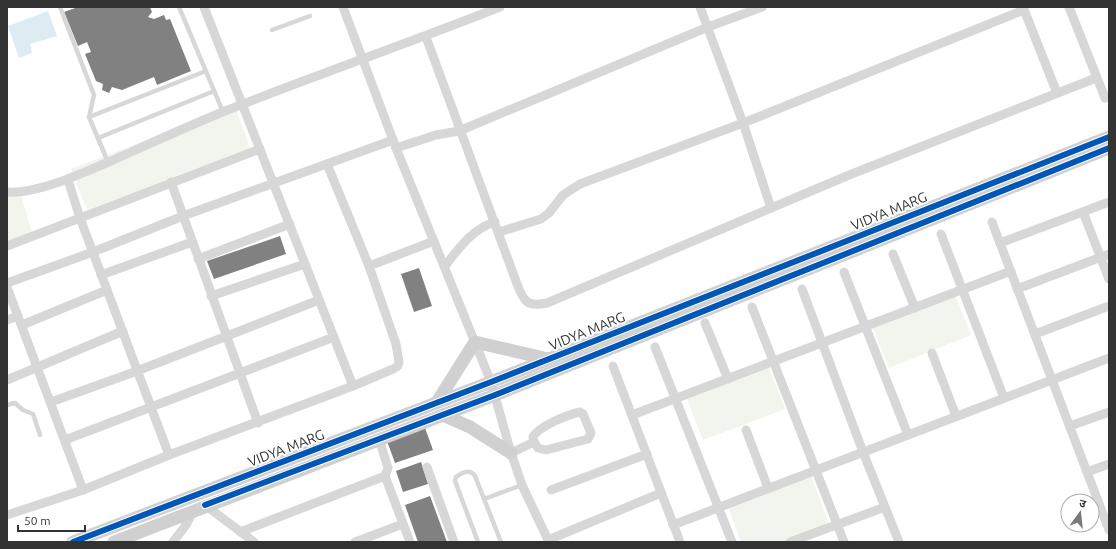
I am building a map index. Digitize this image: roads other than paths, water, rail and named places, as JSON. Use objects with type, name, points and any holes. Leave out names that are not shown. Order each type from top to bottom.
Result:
[{"type":"main road","name":"VIDYA MARG","points":[[73,542],[491,382],[1109,137]]},
{"type":"main road","name":"VIDYA MARG","points":[[114,542],[496,395],[1109,148]]},
{"type":"main road","points":[[437,402],[475,342],[548,359]]},
{"type":"main road","points":[[443,415],[470,427],[511,453]]},
{"type":"street","points":[[204,7],[353,386]]},
{"type":"street","points":[[343,7],[394,144],[445,266],[496,395],[511,453],[522,484],[549,541],[661,493]]},
{"type":"street","points":[[7,192],[26,190],[68,180],[242,104],[363,58],[426,37],[500,7]]},
{"type":"street","points":[[700,7],[743,123],[771,208]]},
{"type":"street","points":[[7,283],[93,252],[183,216],[327,164],[394,144],[459,131],[708,27],[762,7]]},
{"type":"street","points":[[1069,7],[1096,78],[1106,98]]},
{"type":"street","points":[[498,232],[541,219],[549,213],[563,195],[580,184],[743,123],[1023,8],[1057,93]]},
{"type":"street","points":[[426,37],[459,131],[495,222],[521,296],[528,303],[540,304],[849,175],[1096,78]]},
{"type":"street","points":[[7,246],[260,149]]},
{"type":"street","points":[[7,516],[83,490],[169,455],[258,423],[393,370],[398,366],[400,362],[396,344],[369,266],[327,164]]},
{"type":"street","points":[[68,180],[80,218],[169,455]]},
{"type":"street","points":[[172,182],[211,296],[258,423]]},
{"type":"street","points":[[1000,243],[1109,202]]},
{"type":"street","points":[[1083,212],[1105,256],[1109,279]]},
{"type":"street","points":[[445,266],[472,234],[486,225],[495,222]]},
{"type":"street","points":[[992,222],[1087,472],[1107,516],[1109,530]]},
{"type":"street","points":[[198,259],[290,224]]},
{"type":"street","points":[[940,234],[1004,398]]},
{"type":"street","points":[[369,266],[434,241]]},
{"type":"street","points":[[102,275],[192,242]]},
{"type":"street","points":[[893,254],[915,308]]},
{"type":"street","points":[[1017,289],[1105,256]]},
{"type":"street","points":[[211,296],[305,264]]},
{"type":"street","points":[[632,415],[1011,271]]},
{"type":"street","points":[[844,272],[908,435]]},
{"type":"street","points":[[7,287],[83,490]]},
{"type":"street","points":[[802,289],[823,342],[862,452],[886,507],[899,542]]},
{"type":"street","points":[[22,325],[107,290]]},
{"type":"street","points":[[50,402],[137,371],[319,300]]},
{"type":"street","points":[[1035,334],[1109,306]]},
{"type":"street","points":[[752,307],[844,542]]},
{"type":"street","points":[[7,320],[18,316]]},
{"type":"street","points":[[705,323],[728,379]]},
{"type":"street","points":[[7,380],[123,331]]},
{"type":"street","points":[[64,440],[334,337]]},
{"type":"street","points":[[655,347],[732,542]]},
{"type":"street","points":[[932,353],[956,416]]},
{"type":"street","points":[[673,524],[1109,358]]},
{"type":"street","points":[[613,366],[680,542]]},
{"type":"street","points":[[580,412],[583,414],[592,433],[588,438],[546,450],[538,448],[534,442],[533,437],[540,430],[580,412]]},
{"type":"street","points":[[1070,426],[1109,412]]},
{"type":"street","points":[[746,430],[768,488]]},
{"type":"street","points":[[379,439],[388,468],[385,476],[410,542]]},
{"type":"street","points":[[511,453],[534,442]]},
{"type":"street","points":[[551,490],[647,454]]},
{"type":"street","points":[[1087,472],[1109,464]]},
{"type":"street","points":[[427,467],[454,542]]},
{"type":"street","points":[[240,532],[385,476]]},
{"type":"street","points":[[790,542],[886,507]]},
{"type":"street","points":[[173,542],[200,508],[254,542]]},
{"type":"street","points":[[355,542],[403,524]]},
{"type":"lane","points":[[60,7],[94,95],[89,117],[108,162]]},
{"type":"lane","points":[[179,7],[223,112]]},
{"type":"lane","points":[[272,30],[310,16]]},
{"type":"lane","points":[[89,117],[206,71]]},
{"type":"lane","points":[[98,138],[214,91]]},
{"type":"lane","points":[[7,405],[15,402],[23,410],[33,414],[40,435]]},
{"type":"lane","points":[[478,542],[455,481],[456,478],[465,472],[474,473],[501,542]]},
{"type":"lane","points":[[484,499],[522,484]]}]
